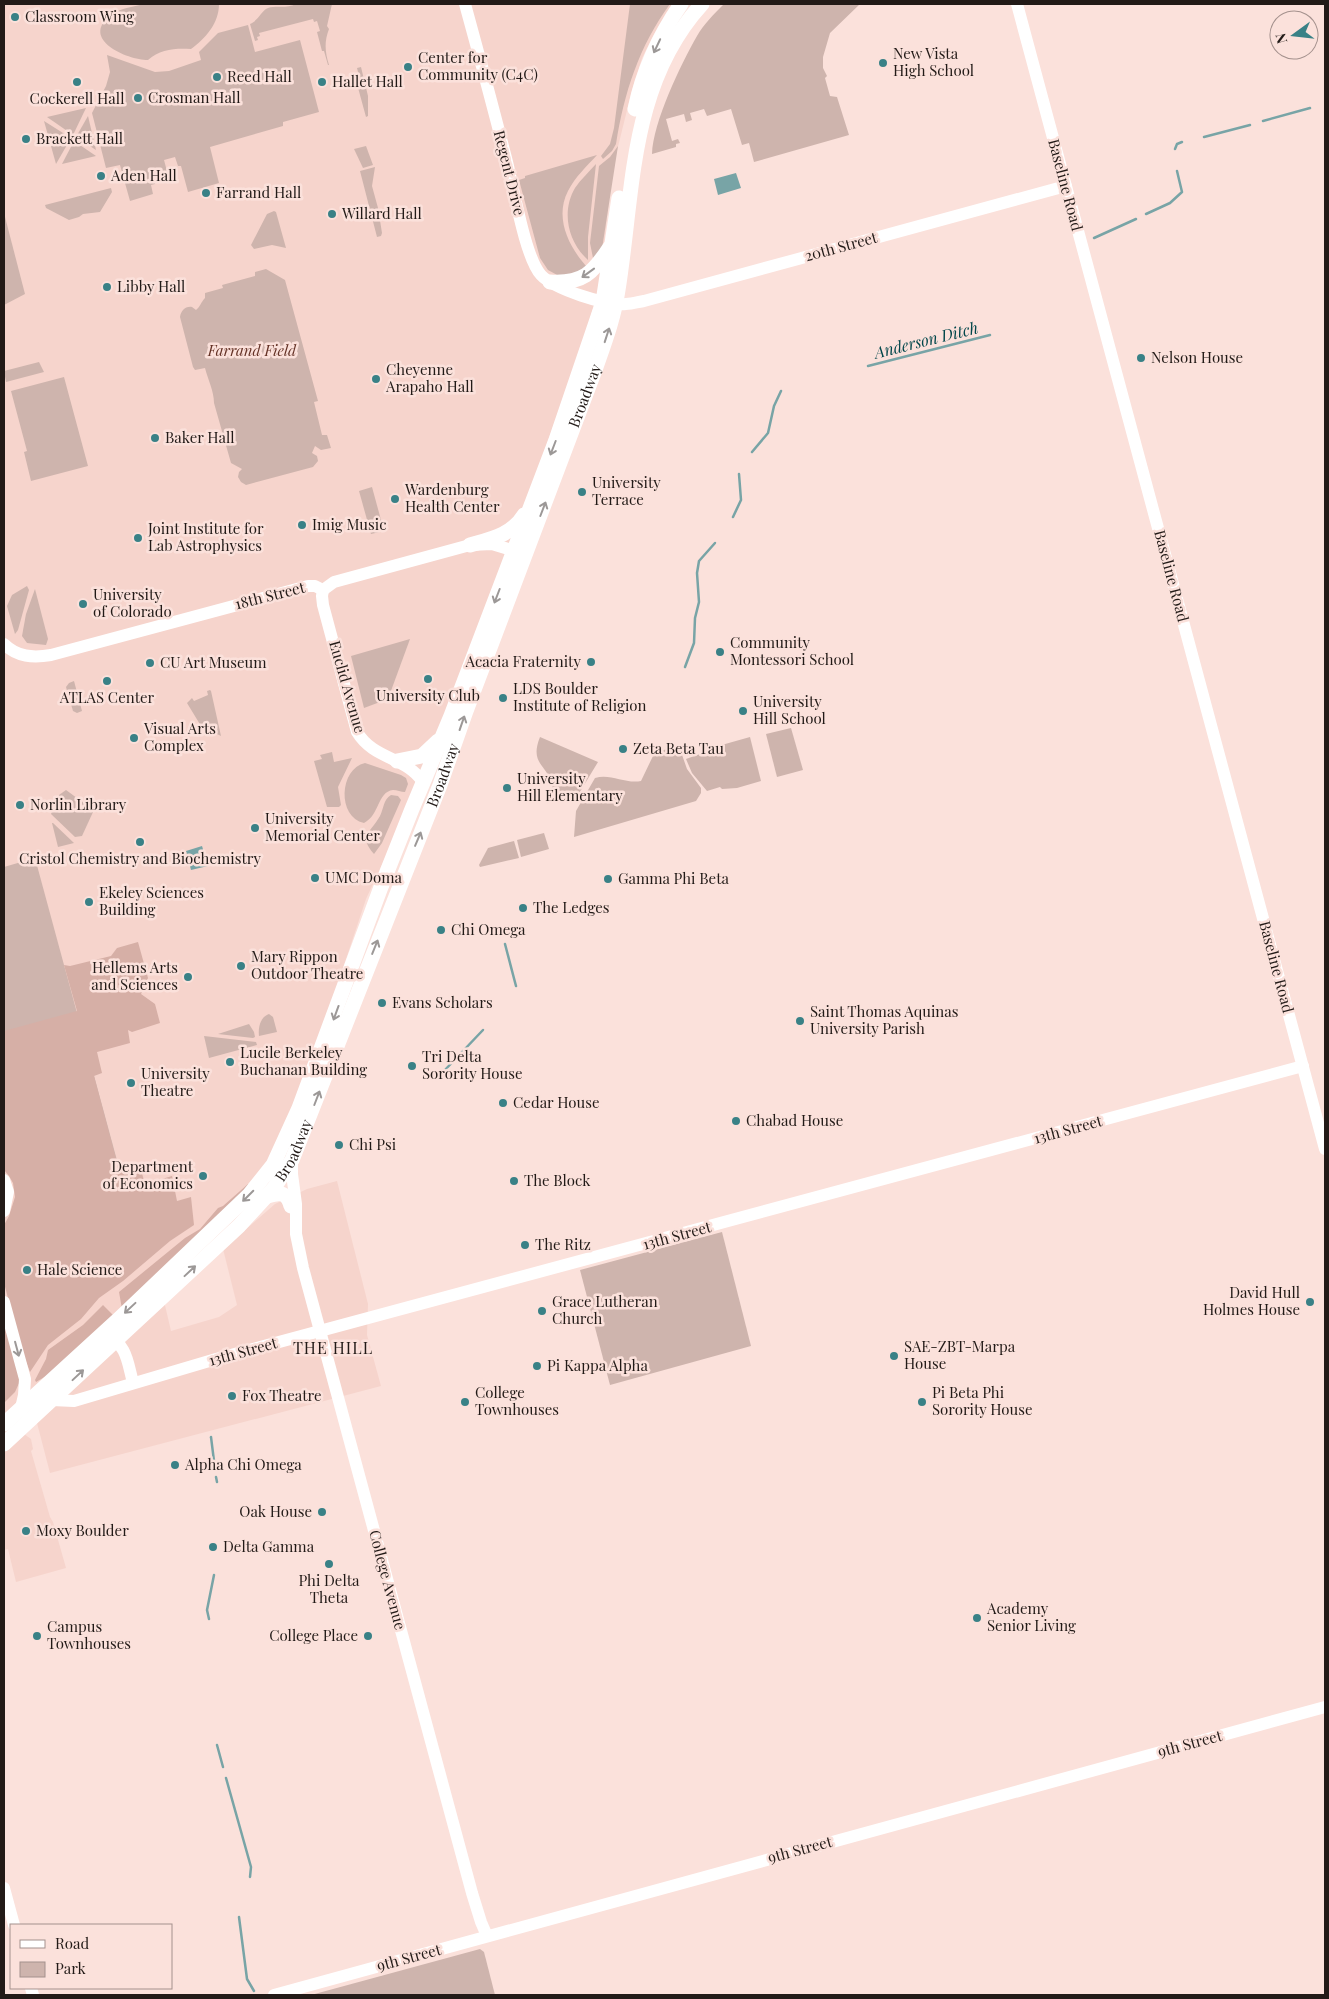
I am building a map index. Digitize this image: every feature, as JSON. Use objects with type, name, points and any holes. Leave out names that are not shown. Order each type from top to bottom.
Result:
[{"type":"main road","name":"Broadway","points":[[4,1424],[52,1400],[239,1226],[268,1196],[288,1166],[428,814],[520,552],[533,501],[609,303],[613,241],[625,157],[642,81],[664,30],[681,4]]},
{"type":"main road","name":"Broadway","points":[[4,1444],[31,1407],[38,1392],[250,1195],[273,1165],[285,1142],[423,782],[595,370],[609,303],[641,122],[648,96],[671,47],[702,4]]},
{"type":"main road","points":[[550,282],[571,281],[589,274],[599,263],[613,241]]},
{"type":"main road","points":[[470,545],[490,540],[517,526],[533,501]]},
{"type":"main road","points":[[397,760],[424,755],[435,745],[444,732]]},
{"type":"main road","points":[[423,782],[428,795],[428,814]]},
{"type":"main road","points":[[285,1142],[283,1158],[288,1166]]},
{"type":"main road","points":[[268,1196],[278,1193],[287,1196],[290,1206]]},
{"type":"street","name":"Regent Drive","points":[[465,4],[529,252],[535,266],[541,275],[550,282],[609,303]]},
{"type":"street","name":"Baseline Road","points":[[1017,4],[1325,1149]]},
{"type":"street","name":"20th Street","points":[[609,303],[624,305],[644,301],[1066,186]]},
{"type":"street","name":"18th Street","points":[[8,647],[29,656],[51,655],[308,586],[315,586],[323,590],[334,582],[470,545],[492,544],[520,552]]},
{"type":"street","name":"Euclid Avenue","points":[[323,590],[323,605],[357,732],[362,740],[374,751],[409,766],[423,782]]},
{"type":"street","name":"13th Street","points":[[52,1400],[74,1401],[133,1382],[1303,1066]]},
{"type":"street","name":"College Avenue","points":[[288,1166],[290,1206],[295,1222]]},
{"type":"street","name":"College Avenue","points":[[288,1166],[292,1174],[296,1204],[295,1222],[298,1249],[474,1901],[487,1936]]},
{"type":"street","points":[[4,1180],[8,1192],[4,1211]]},
{"type":"street","points":[[4,1302],[24,1379],[25,1414]]},
{"type":"street","points":[[95,1340],[103,1338],[116,1340],[125,1354],[133,1382]]},
{"type":"street","name":"9th Street","points":[[274,1995],[1325,1707]]},
{"type":"street","points":[[4,1888],[14,1924]]},
{"type":"shaded area","points":[[4,4],[673,4],[654,34],[642,58],[632,90],[612,171],[600,282],[585,337],[486,614],[392,843],[366,899],[284,1133],[252,1187],[4,1418]]},
{"type":"shaded area","points":[[138,942],[148,978],[141,994],[155,1004],[160,1023],[132,1032],[128,1030],[130,1043],[97,1052],[102,1073],[94,1076],[119,1170],[126,1168],[127,1173],[141,1170],[145,1184],[172,1176],[177,1201],[191,1197],[194,1225],[170,1241],[123,1281],[99,1298],[81,1319],[48,1345],[30,1372],[22,1351],[4,1283],[4,1225],[15,1197],[13,1183],[4,1170],[4,1031],[77,1011],[64,965],[70,966],[111,956],[117,948]]},
{"type":"shaded area","points":[[337,1181],[368,1304],[367,1335],[381,1386],[50,1473],[37,1423],[164,1301],[171,1331],[219,1317],[237,1305],[223,1249],[275,1204],[307,1189]]},
{"type":"shaded area","points":[[248,1184],[250,1185],[122,1309],[119,1292],[185,1238],[200,1229],[218,1208],[223,1206]]},
{"type":"shaded area","points":[[103,1305],[113,1315],[48,1375],[36,1382],[35,1380],[46,1359],[48,1350],[83,1325]]},
{"type":"shaded area","points":[[4,1319],[20,1381],[15,1392],[4,1403]]},
{"type":"shaded area","points":[[24,1434],[31,1439],[33,1449],[31,1451],[66,1568],[16,1582],[8,1549],[4,1550],[4,1450]]},
{"type":"green space","points":[[144,4],[219,4],[217,18],[211,30],[197,45],[191,49],[163,51],[148,60],[119,52],[103,40],[100,32],[103,24],[111,15],[122,9]]},
{"type":"green space","points":[[296,4],[332,4],[327,26],[329,29],[326,43],[329,65],[324,51],[322,51],[317,32],[320,31],[317,21],[314,22],[313,19],[259,33],[258,40],[255,41],[250,24],[264,11],[271,7]]},
{"type":"green space","points":[[630,4],[670,4],[641,53],[628,88],[616,144],[612,151],[603,159],[601,156],[610,144],[614,128]]},
{"type":"green space","points":[[724,4],[860,4],[830,33],[823,57],[823,68],[827,76],[825,78],[830,96],[837,97],[849,135],[754,162],[749,143],[742,145],[731,109],[707,116],[704,109],[690,113],[692,120],[686,122],[684,114],[666,119],[672,141],[678,139],[680,143],[676,144],[676,147],[652,154],[662,110],[683,62],[709,19]]},
{"type":"green space","points":[[248,25],[255,52],[300,40],[319,112],[283,122],[283,126],[210,147],[219,183],[188,192],[181,166],[178,166],[175,157],[164,160],[168,175],[154,179],[155,184],[151,185],[153,194],[130,201],[120,165],[106,168],[92,113],[106,86],[110,72],[107,55],[155,72],[169,71],[201,60],[199,52],[218,33]]},
{"type":"green space","points":[[361,67],[368,96],[368,116],[366,117],[357,84],[360,80],[357,68]]},
{"type":"green space","points":[[86,108],[73,135],[47,117]]},
{"type":"green space","points":[[88,116],[96,150],[76,137]]},
{"type":"green space","points":[[44,121],[71,138],[56,164]]},
{"type":"green space","points":[[74,141],[96,156],[62,164]]},
{"type":"green space","points":[[366,146],[373,165],[363,168],[354,149]]},
{"type":"green space","points":[[618,146],[601,255],[594,263],[590,243],[599,166],[610,157]]},
{"type":"green space","points":[[597,155],[581,172],[568,191],[564,201],[563,212],[563,222],[570,242],[588,268],[585,271],[559,276],[548,270],[540,258],[519,180],[525,178],[525,176]]},
{"type":"green space","points":[[596,164],[588,237],[588,260],[581,253],[571,236],[568,207],[575,188]]},
{"type":"green space","points":[[375,167],[372,186],[382,233],[381,236],[377,237],[360,171]]},
{"type":"green space","points":[[111,188],[112,192],[100,212],[83,214],[69,220],[46,208],[45,205]]},
{"type":"green space","points":[[276,212],[286,248],[272,245],[254,249],[251,245],[267,214]]},
{"type":"green space","points":[[4,213],[25,294],[4,305]]},
{"type":"green space","name":"Farrand Field","points":[[266,269],[285,280],[318,401],[314,402],[322,435],[327,435],[331,448],[321,450],[315,446],[312,453],[317,456],[318,461],[313,467],[246,485],[238,477],[242,469],[231,463],[205,368],[195,370],[193,367],[180,317],[185,308],[192,307],[196,310],[205,298],[205,293],[223,288],[222,285],[255,276],[255,272]]},
{"type":"green space","points":[[39,362],[44,372],[6,382],[4,371]]},
{"type":"green space","points":[[64,377],[88,466],[31,481],[24,452],[27,451],[11,391]]},
{"type":"green space","points":[[372,487],[384,531],[371,534],[359,491]]},
{"type":"green space","points":[[27,586],[29,590],[18,630],[15,634],[7,606],[12,595]]},
{"type":"green space","points":[[35,589],[48,639],[46,645],[27,643],[22,636],[26,614]]},
{"type":"green space","points":[[410,639],[388,699],[364,708],[351,656]]},
{"type":"green space","points":[[74,681],[82,711],[77,713],[73,711],[66,687]]},
{"type":"green space","points":[[210,690],[221,736],[201,726],[187,703],[192,698],[194,701],[208,695],[207,691]]},
{"type":"green space","points":[[791,728],[803,770],[777,777],[766,734]]},
{"type":"green space","points":[[540,737],[598,762],[575,800],[562,792],[553,791],[548,775],[538,760],[537,747]]},
{"type":"green space","points":[[750,737],[761,781],[737,788],[722,789],[720,787],[707,791],[692,773],[686,759],[711,750],[711,748]]},
{"type":"green space","points":[[666,749],[681,752],[687,769],[701,788],[701,793],[696,801],[574,837],[576,811],[595,778],[606,777],[635,782],[641,781],[653,756]]},
{"type":"green space","points":[[332,752],[334,762],[352,758],[338,787],[341,805],[339,807],[327,807],[314,761],[322,759],[320,755]]},
{"type":"green space","points":[[365,763],[401,775],[406,778],[408,784],[405,792],[393,790],[384,795],[373,815],[364,823],[355,819],[349,812],[345,793],[346,783],[350,774],[356,767]]},
{"type":"green space","points":[[66,790],[92,809],[93,812],[82,836],[75,837],[51,814],[59,795]]},
{"type":"green space","points":[[391,795],[398,796],[401,800],[382,843],[374,854],[369,848],[366,838],[380,816],[386,799]]},
{"type":"green space","points":[[53,823],[74,843],[58,847]]},
{"type":"green space","points":[[544,833],[549,849],[521,857],[517,840]]},
{"type":"green space","points":[[514,841],[519,858],[480,867],[479,865],[488,848]]},
{"type":"green space","points":[[35,858],[134,1223],[4,1067],[4,867]]},
{"type":"green space","points":[[269,1014],[273,1017],[277,1032],[259,1036],[260,1023]]},
{"type":"green space","points":[[249,1024],[254,1032],[255,1037],[253,1038],[218,1034]]},
{"type":"green space","points":[[204,1036],[256,1042],[257,1045],[209,1058]]},
{"type":"green space","points":[[722,1232],[751,1346],[610,1385],[580,1270]]},
{"type":"green space","points":[[480,1949],[484,1952],[495,1995],[311,1995]]},
{"type":"water","points":[[736,173],[741,188],[718,195],[714,179]]},
{"type":"water","points":[[202,846],[208,866],[191,870],[186,851]]},
{"type":"waterway","name":"Anderson Ditch","points":[[1263,121],[1310,108]]},
{"type":"waterway","name":"Anderson Ditch","points":[[1204,137],[1250,125]]},
{"type":"waterway","name":"Anderson Ditch","points":[[1175,149],[1177,144],[1182,142]]},
{"type":"waterway","name":"Anderson Ditch","points":[[1146,214],[1170,203],[1182,192],[1177,171]]},
{"type":"waterway","name":"Anderson Ditch","points":[[1094,238],[1136,219]]},
{"type":"waterway","name":"Anderson Ditch","points":[[868,366],[990,335]]},
{"type":"waterway","name":"Anderson Ditch","points":[[752,452],[768,433],[774,406],[781,391]]},
{"type":"waterway","name":"Anderson Ditch","points":[[733,517],[741,500],[739,474]]},
{"type":"waterway","name":"Anderson Ditch","points":[[685,667],[694,643],[695,618],[699,602],[697,573],[699,561],[715,543]]},
{"type":"waterway","name":"Anderson Ditch","points":[[505,944],[516,986]]},
{"type":"waterway","name":"Anderson Ditch","points":[[443,1072],[483,1030]]},
{"type":"waterway","name":"Anderson Ditch","points":[[211,1437],[214,1461]]},
{"type":"waterway","name":"Anderson Ditch","points":[[216,1477],[217,1482]]},
{"type":"waterway","name":"Anderson Ditch","points":[[209,1619],[207,1610],[214,1575]]},
{"type":"waterway","name":"Anderson Ditch","points":[[217,1745],[223,1767]]},
{"type":"waterway","name":"Anderson Ditch","points":[[226,1778],[251,1867],[250,1877]]},
{"type":"waterway","name":"Anderson Ditch","points":[[239,1917],[247,1979],[254,1991]]},
{"type":"place","name":"Classroom Wing","points":[[15,17]]},
{"type":"place","name":"New Vista High School","points":[[883,63]]},
{"type":"place","name":"Center for Community (C4C)","points":[[408,67]]},
{"type":"place","name":"Reed Hall","points":[[217,77]]},
{"type":"place","name":"Cockerell Hall","points":[[77,82]]},
{"type":"place","name":"Hallet Hall","points":[[322,82]]},
{"type":"place","name":"Crosman Hall","points":[[138,98]]},
{"type":"place","name":"Brackett Hall","points":[[26,139]]},
{"type":"place","name":"Aden Hall","points":[[101,176]]},
{"type":"place","name":"Farrand Hall","points":[[206,193]]},
{"type":"place","name":"Willard Hall","points":[[332,214]]},
{"type":"place","name":"Libby Hall","points":[[107,287]]},
{"type":"place","name":"Nelson House","points":[[1141,358]]},
{"type":"place","name":"Cheyenne Arapaho Hall","points":[[376,379]]},
{"type":"place","name":"Baker Hall","points":[[155,438]]},
{"type":"place","name":"University Terrace","points":[[582,492]]},
{"type":"place","name":"Wardenburg Health Center","points":[[395,499]]},
{"type":"place","name":"Imig Music","points":[[302,525]]},
{"type":"place","name":"Joint Institute for Lab Astrophysics","points":[[138,538]]},
{"type":"place","name":"University of Colorado","points":[[83,604]]},
{"type":"place","name":"Community Montessori School","points":[[720,652]]},
{"type":"place","name":"Acacia Fraternity","points":[[591,662]]},
{"type":"place","name":"CU Art Museum","points":[[150,663]]},
{"type":"place","name":"University Club","points":[[428,679]]},
{"type":"place","name":"ATLAS Center","points":[[107,681]]},
{"type":"place","name":"LDS Boulder Institute of Religion","points":[[503,698]]},
{"type":"place","name":"University Hill School","points":[[743,711]]},
{"type":"place","name":"Visual Arts Complex","points":[[134,738]]},
{"type":"place","name":"Zeta Beta Tau","points":[[623,749]]},
{"type":"place","name":"University Hill Elementary","points":[[507,788]]},
{"type":"place","name":"Norlin Library","points":[[20,805]]},
{"type":"place","name":"University Memorial Center","points":[[255,828]]},
{"type":"place","name":"Cristol Chemistry and Biochemistry","points":[[140,842]]},
{"type":"place","name":"UMC Doma","points":[[315,878]]},
{"type":"place","name":"Gamma Phi Beta","points":[[608,879]]},
{"type":"place","name":"Ekeley Sciences Building","points":[[89,902]]},
{"type":"place","name":"The Ledges","points":[[523,908]]},
{"type":"place","name":"Chi Omega","points":[[441,930]]},
{"type":"place","name":"Mary Rippon Outdoor Theatre","points":[[241,966]]},
{"type":"place","name":"Hellems Arts and Sciences","points":[[188,977]]},
{"type":"place","name":"Evans Scholars","points":[[382,1003]]},
{"type":"place","name":"Saint Thomas Aquinas University Parish","points":[[800,1021]]},
{"type":"place","name":"Lucile Berkeley Buchanan Building","points":[[230,1062]]},
{"type":"place","name":"Tri Delta Sorority House","points":[[412,1066]]},
{"type":"place","name":"University Theatre","points":[[131,1083]]},
{"type":"place","name":"Cedar House","points":[[503,1103]]},
{"type":"place","name":"Chabad House","points":[[736,1121]]},
{"type":"place","name":"Chi Psi","points":[[339,1145]]},
{"type":"place","name":"Department of Economics","points":[[203,1176]]},
{"type":"place","name":"The Block","points":[[514,1181]]},
{"type":"place","name":"The Ritz","points":[[525,1245]]},
{"type":"place","name":"Hale Science","points":[[27,1270]]},
{"type":"place","name":"David Hull Holmes House","points":[[1310,1302]]},
{"type":"place","name":"Grace Lutheran Church","points":[[542,1311]]},
{"type":"place","name":"SAE-ZBT-Marpa House","points":[[894,1356]]},
{"type":"place","name":"Pi Kappa Alpha","points":[[537,1366]]},
{"type":"place","name":"Fox Theatre","points":[[232,1396]]},
{"type":"place","name":"College Townhouses","points":[[465,1402]]},
{"type":"place","name":"Pi Beta Phi Sorority House","points":[[922,1402]]},
{"type":"place","name":"Alpha Chi Omega","points":[[175,1465]]},
{"type":"place","name":"Oak House","points":[[322,1512]]},
{"type":"place","name":"Moxy Boulder","points":[[26,1531]]},
{"type":"place","name":"Delta Gamma","points":[[213,1547]]},
{"type":"place","name":"Phi Delta Theta","points":[[329,1564]]},
{"type":"place","name":"Academy Senior Living","points":[[977,1618]]},
{"type":"place","name":"Campus Townhouses","points":[[37,1636]]},
{"type":"place","name":"College Place","points":[[368,1636]]},
{"type":"district","name":"THE HILL","points":[[333,1348]]}]
